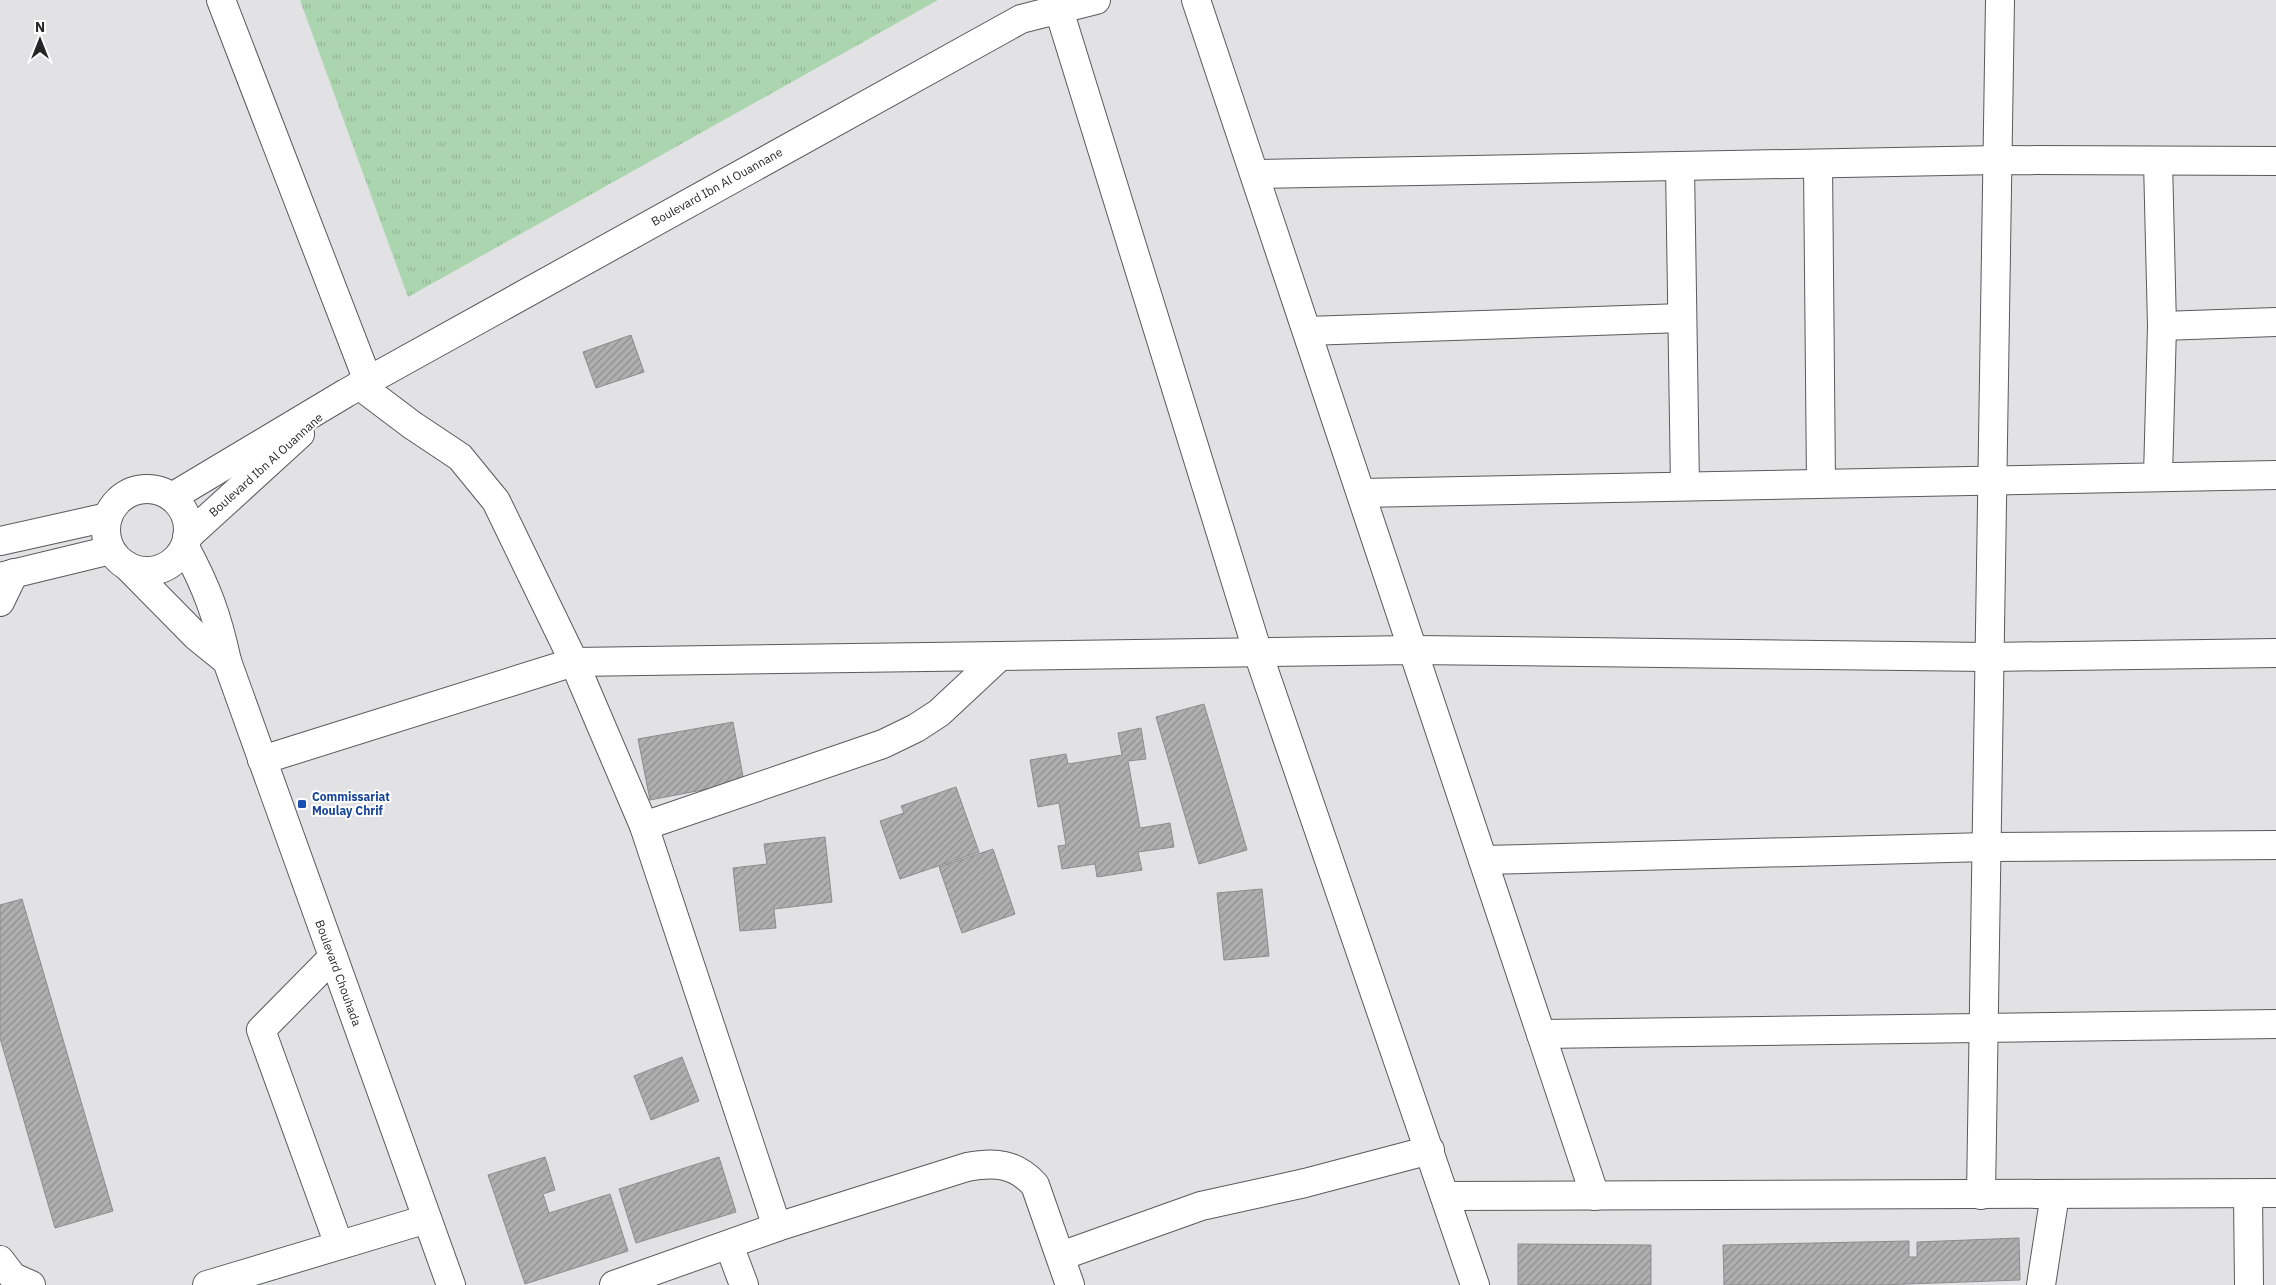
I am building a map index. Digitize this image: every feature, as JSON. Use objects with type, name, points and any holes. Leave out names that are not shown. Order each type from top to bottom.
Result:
[{"type":"street","points":[[221,0],[358,386],[460,457],[496,501],[574,662],[644,826],[777,1227]]},
{"type":"street","name":"Boulevard Ibn Al Ouannane","points":[[172,498],[358,386],[1021,19],[1096,0]]},
{"type":"street","points":[[1196,0],[1595,1196]]},
{"type":"street","points":[[1981,1195],[2000,0]]},
{"type":"street","points":[[1059,10],[1258,653],[1476,1285]]},
{"type":"street","points":[[1255,174],[1998,160],[2276,161]]},
{"type":"street","points":[[2158,160],[2162,326],[2158,476]]},
{"type":"street","points":[[1818,164],[1821,483]]},
{"type":"street","points":[[1680,166],[1685,486]]},
{"type":"street","points":[[1307,332],[1682,318]]},
{"type":"street","points":[[2162,326],[2276,322]]},
{"type":"street","name":"Boulevard Ibn Al Ouannane","points":[[186,542],[358,386]]},
{"type":"street","points":[[1361,493],[1993,479],[2276,475]]},
{"type":"street","points":[[0,602],[7,575],[119,557],[138,570],[151,570],[163,567],[174,560],[186,542],[187,522],[184,514],[172,498],[151,489],[129,493],[112,507],[108,517],[107,539],[119,557],[196,636],[227,660]]},
{"type":"street","points":[[0,541],[108,517]]},
{"type":"street","name":"Boulevard Chouhada","points":[[186,542],[216,614],[227,660],[262,760],[451,1285]]},
{"type":"street","points":[[262,760],[574,662],[999,658],[1414,650],[1990,657],[2276,653]]},
{"type":"street","points":[[644,826],[883,744],[916,728],[939,713],[999,658]]},
{"type":"street","points":[[1483,860],[1987,847],[2276,845]]},
{"type":"street","points":[[333,957],[261,1030],[339,1245]]},
{"type":"street","points":[[1541,1034],[2276,1024]]},
{"type":"street","points":[[1061,1256],[1201,1206],[1305,1183],[1430,1150]]},
{"type":"street","points":[[614,1285],[777,1227],[967,1167],[986,1164],[1008,1166],[1024,1173],[1035,1185],[1070,1285]]},
{"type":"street","points":[[1445,1196],[2276,1193]]},
{"type":"street","points":[[2041,1285],[2055,1194]]},
{"type":"street","points":[[2248,1194],[2249,1285]]},
{"type":"street","points":[[207,1285],[427,1219]]},
{"type":"street","points":[[729,1245],[744,1285]]},
{"type":"street","points":[[0,1260],[13,1277],[31,1285]]},
{"type":"green space","points":[[300,0],[938,0],[408,297]]},
{"type":"building","points":[[631,335],[644,372],[596,388],[583,352]]},
{"type":"building","points":[[1204,704],[1247,850],[1199,864],[1156,717]]},
{"type":"building","points":[[733,722],[744,782],[650,800],[638,739]]},
{"type":"building","points":[[1141,728],[1146,759],[1128,761],[1140,828],[1170,823],[1174,847],[1138,852],[1142,870],[1097,877],[1095,864],[1062,869],[1058,846],[1066,845],[1059,803],[1038,807],[1030,760],[1066,754],[1068,764],[1122,755],[1118,733]]},
{"type":"building","points":[[956,787],[979,852],[900,879],[880,821],[904,813],[901,806]]},
{"type":"building","points":[[825,837],[832,902],[774,909],[776,928],[740,931],[733,868],[767,864],[764,844]]},
{"type":"building","points":[[993,849],[1015,914],[962,933],[939,867]]},
{"type":"building","points":[[1262,889],[1269,956],[1224,960],[1217,893]]},
{"type":"building","points":[[22,899],[113,1211],[55,1228],[0,1038],[0,905]]},
{"type":"building","points":[[682,1057],[699,1101],[651,1120],[634,1076]]},
{"type":"building","points":[[545,1157],[555,1190],[543,1194],[549,1213],[610,1194],[628,1251],[525,1284],[488,1175]]},
{"type":"building","points":[[719,1157],[736,1212],[636,1243],[619,1189]]},
{"type":"building","points":[[2019,1238],[2020,1280],[1880,1285],[1724,1285],[1723,1245],[1909,1241],[1909,1257],[1917,1257],[1917,1242]]},
{"type":"building","points":[[1518,1244],[1651,1245],[1651,1285],[1518,1285]]},
{"type":"place","name":"Commissariat Moulay Chrif","points":[[302,804]]}]
